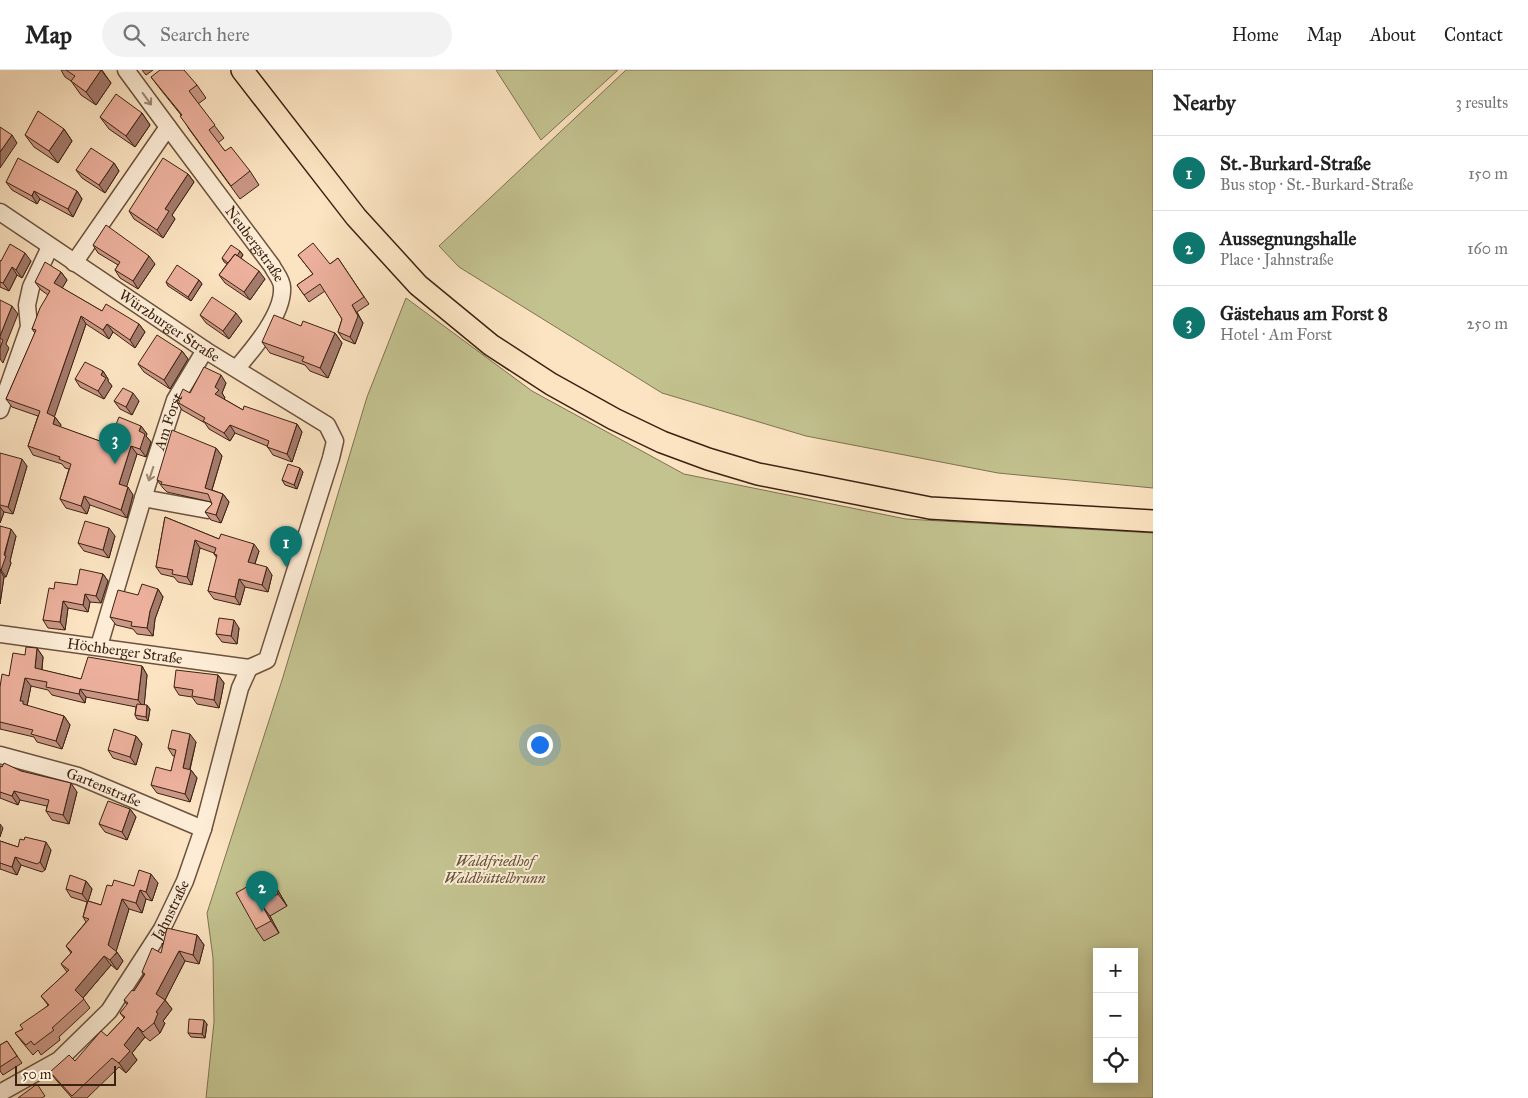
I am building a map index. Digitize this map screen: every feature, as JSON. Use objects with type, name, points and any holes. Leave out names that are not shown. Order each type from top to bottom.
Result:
[{"type":"main road","points":[[242,70],[356,217],[418,285],[491,345],[551,384],[614,419],[662,442],[708,459],[758,474],[930,508],[1153,521]]},
{"type":"street","name":"Neubergstraße","points":[[126,70],[272,266],[282,284],[281,304],[253,350],[237,368]]},
{"type":"street","points":[[74,263],[168,127]]},
{"type":"street","name":"Würzburger Straße","points":[[0,212],[205,350],[327,425],[334,441],[331,458],[267,660],[249,668]]},
{"type":"street","points":[[0,410],[29,327],[27,305],[31,287],[50,247]]},
{"type":"street","name":"Am Forst","points":[[99,646],[143,498],[175,400],[205,350]]},
{"type":"street","points":[[143,498],[208,510]]},
{"type":"street","name":"Höchberger Straße","points":[[0,634],[99,646],[249,668]]},
{"type":"street","name":"Jahnstraße","points":[[0,1093],[59,1060],[109,1012],[162,929],[185,881],[203,828],[237,697],[249,668]]},
{"type":"street","name":"Gartenstraße","points":[[0,755],[78,776],[203,828]]},
{"type":"green space","points":[[496,70],[618,70],[541,140]]},
{"type":"green space","points":[[626,70],[1153,70],[1153,488],[998,473],[806,436],[662,393],[459,267],[439,246]]},
{"type":"green space","name":"Waldfriedhof Waldbüttelbrunn","points":[[406,298],[532,391],[684,474],[906,519],[1153,533],[1153,1098],[206,1098],[214,1022],[213,958],[207,913],[283,677],[367,397]]},
{"type":"building","points":[[66,70],[101,70],[86,92],[71,81],[75,76]]},
{"type":"building","points":[[160,70],[184,70],[197,85],[189,91],[215,125],[209,130],[225,151],[231,147],[250,171],[231,186],[180,116],[182,115],[151,77]]},
{"type":"building","points":[[116,94],[142,113],[126,136],[100,117]]},
{"type":"building","points":[[38,111],[64,129],[49,151],[25,135]]},
{"type":"building","points":[[0,127],[12,135],[0,152]]},
{"type":"building","points":[[91,148],[114,163],[99,185],[76,170]]},
{"type":"building","points":[[18,158],[77,191],[68,209],[34,191],[32,196],[6,182]]},
{"type":"building","points":[[163,158],[188,174],[165,209],[169,211],[157,230],[129,211]]},
{"type":"building","points":[[106,225],[149,256],[133,281],[115,270],[120,262],[93,245]]},
{"type":"building","points":[[313,243],[330,264],[338,258],[364,297],[352,305],[358,316],[350,337],[338,332],[342,319],[320,284],[304,295],[297,285],[313,274],[298,255]]},
{"type":"building","points":[[10,244],[25,253],[16,270],[12,267],[3,283],[0,282],[0,261]]},
{"type":"building","points":[[231,245],[240,251],[228,263],[222,258]]},
{"type":"building","points":[[235,254],[259,271],[244,292],[219,275]]},
{"type":"building","points":[[45,262],[61,272],[54,283],[102,311],[106,304],[139,324],[130,340],[107,324],[103,330],[81,316],[47,413],[55,417],[53,424],[108,444],[119,417],[141,426],[139,431],[145,434],[140,449],[131,446],[119,484],[128,487],[121,510],[84,496],[81,506],[60,499],[71,464],[59,459],[60,457],[28,446],[40,411],[6,399],[36,330],[32,329],[40,308],[50,291],[35,282]]},
{"type":"building","points":[[177,265],[199,280],[188,297],[166,282]]},
{"type":"building","points":[[212,297],[236,313],[223,331],[200,315]]},
{"type":"building","points":[[0,300],[12,306],[0,336]]},
{"type":"building","points":[[274,315],[301,326],[303,321],[335,333],[320,368],[302,361],[304,357],[262,342]]},
{"type":"building","points":[[157,335],[182,351],[164,380],[138,364]]},
{"type":"building","points":[[85,362],[103,371],[101,375],[106,378],[98,391],[75,379]]},
{"type":"building","points":[[204,367],[221,375],[215,387],[219,390],[215,394],[243,410],[244,406],[297,424],[287,454],[267,447],[269,441],[230,425],[224,433],[203,421],[205,418],[177,402],[183,389],[190,393]]},
{"type":"building","points":[[123,388],[133,393],[126,407],[114,401]]},
{"type":"building","points":[[172,430],[216,448],[205,488],[223,494],[216,515],[205,512],[212,504],[208,494],[161,484],[162,482],[157,480]]},
{"type":"building","points":[[0,453],[22,459],[8,507],[0,505]]},
{"type":"building","points":[[288,464],[300,468],[294,485],[282,480]]},
{"type":"building","points":[[165,517],[219,539],[221,534],[254,544],[248,562],[267,567],[262,585],[239,579],[235,597],[208,591],[217,555],[214,554],[216,548],[195,540],[187,577],[172,574],[173,570],[156,567]]},
{"type":"building","points":[[85,521],[109,528],[103,550],[78,543]]},
{"type":"building","points":[[0,526],[11,529],[4,555],[6,556],[1,570],[0,569]]},
{"type":"building","points":[[80,569],[103,574],[96,596],[85,594],[83,605],[63,601],[60,622],[43,620],[49,588],[54,589],[55,582],[77,585]]},
{"type":"building","points":[[142,584],[158,589],[150,611],[147,628],[131,626],[132,622],[110,617],[118,590],[138,595]]},
{"type":"building","points":[[219,618],[234,620],[231,636],[216,634]]},
{"type":"building","points":[[26,647],[37,648],[35,668],[81,679],[88,657],[142,666],[138,700],[80,689],[79,694],[46,687],[47,682],[25,678],[20,701],[23,701],[23,704],[64,716],[56,741],[31,734],[33,730],[0,722],[2,674],[9,676],[13,653],[25,655]]},
{"type":"building","points":[[176,670],[218,675],[214,700],[192,696],[193,690],[174,687]]},
{"type":"building","points":[[137,704],[147,705],[146,717],[135,715]]},
{"type":"building","points":[[114,729],[136,736],[130,757],[108,750]]},
{"type":"building","points":[[172,730],[190,734],[183,768],[191,770],[185,794],[151,785],[156,767],[171,771],[176,750],[168,748]]},
{"type":"building","points":[[4,763],[21,771],[71,783],[63,815],[46,811],[49,800],[14,791],[12,796],[0,792],[0,766],[2,767]]},
{"type":"building","points":[[108,801],[130,809],[122,832],[99,824]]},
{"type":"building","points":[[25,837],[46,842],[40,862],[37,864],[15,857],[12,867],[0,863],[0,841],[18,847],[20,839],[24,840]]},
{"type":"building","points":[[139,870],[151,874],[146,892],[140,890],[136,903],[122,899],[108,945],[117,952],[110,960],[104,956],[75,990],[84,999],[52,1028],[54,1030],[34,1045],[31,1041],[26,1045],[15,1033],[23,1029],[20,1025],[49,1005],[41,996],[69,970],[61,964],[72,952],[66,946],[89,919],[83,917],[88,901],[101,905],[107,885],[112,886],[114,880],[134,886]]},
{"type":"building","points":[[70,875],[86,881],[82,894],[66,889]]},
{"type":"building","points":[[268,875],[278,894],[261,904],[271,921],[256,929],[236,893]]},
{"type":"building","points":[[167,928],[197,935],[193,955],[179,951],[156,994],[165,1000],[156,1012],[158,1013],[154,1023],[143,1032],[138,1027],[124,1045],[130,1051],[119,1063],[112,1058],[72,1096],[50,1072],[69,1055],[75,1061],[101,1031],[107,1036],[125,1017],[120,1013],[128,1003],[124,1000],[132,990],[134,991],[145,974],[142,972],[152,948],[161,953]]},
{"type":"building","points":[[189,1019],[204,1020],[202,1034],[188,1033]]},
{"type":"building","points":[[7,1041],[17,1056],[0,1067],[0,1045]]},
{"type":"building","points":[[37,1084],[45,1096],[42,1098],[18,1098]]},
{"type":"place","name":"Gästehaus am Forst 8","points":[[115,464]]},
{"type":"place","name":"St.-Burkard-Straße","points":[[286,567]]},
{"type":"place","name":"Aussegnungshalle","points":[[262,912]]}]
